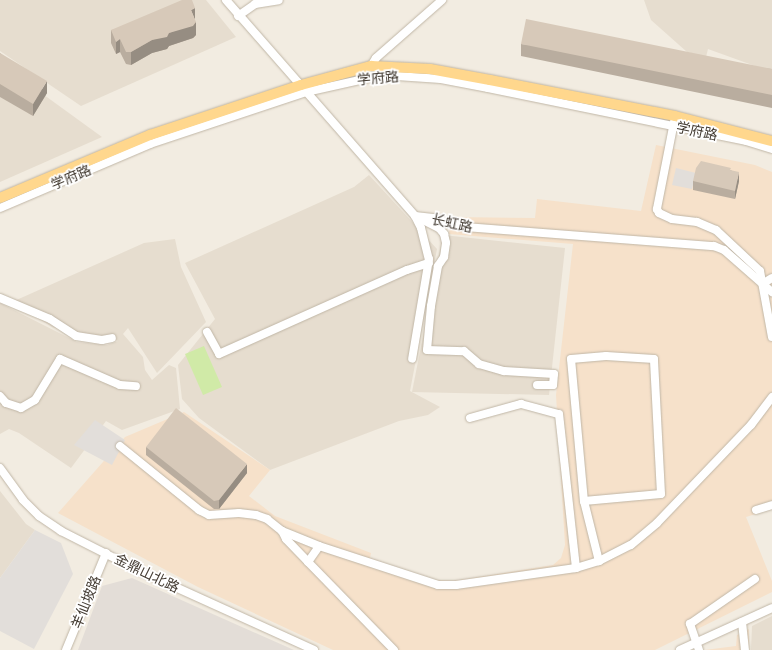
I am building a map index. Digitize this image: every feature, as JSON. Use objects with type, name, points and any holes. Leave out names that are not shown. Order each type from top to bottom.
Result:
[{"type":"main road","name":"学府路","points":[[0,198],[150,135],[304,89],[371,66],[430,69],[772,141]]},
{"type":"street","name":"长虹路","points":[[226,0],[238,16],[416,216],[433,218],[465,227],[714,246],[724,250],[764,283]]},
{"type":"street","points":[[238,16],[255,4],[279,0]]},
{"type":"street","points":[[371,66],[376,58],[442,0]]},
{"type":"street","name":"学府路","points":[[0,208],[150,144],[304,89],[382,75],[413,76],[674,121],[772,149]]},
{"type":"street","points":[[674,121],[657,209],[659,213],[672,219],[696,222],[716,230],[760,271],[764,283],[772,337]]},
{"type":"street","points":[[412,359],[429,263],[428,250],[416,216]]},
{"type":"street","points":[[416,216],[438,228],[444,234],[446,243],[444,257],[438,266],[432,299],[427,350],[464,351],[479,364],[498,370],[554,374],[553,385],[537,385]]},
{"type":"street","points":[[208,332],[219,354],[407,270],[429,263]]},
{"type":"street","points":[[764,283],[772,278]]},
{"type":"street","points":[[764,283],[772,292]]},
{"type":"street","points":[[0,298],[50,319],[76,336],[102,340],[112,338]]},
{"type":"street","points":[[584,501],[661,494],[654,359],[606,356],[571,359],[584,501],[599,561]]},
{"type":"street","points":[[0,396],[6,403],[21,408],[35,400],[60,360],[120,385],[136,386]]},
{"type":"street","points":[[120,446],[199,510],[209,515],[239,513],[256,515],[267,519],[282,531],[319,546],[438,584],[456,585],[576,568],[599,561],[631,545],[657,522],[751,425],[767,406],[772,396]]},
{"type":"street","points":[[470,418],[521,404],[559,414],[576,568]]},
{"type":"street","name":"金鼎山北路","points":[[0,468],[39,516],[61,531],[314,650]]},
{"type":"street","points":[[756,510],[772,505]]},
{"type":"street","points":[[282,531],[286,539],[394,650]]},
{"type":"street","points":[[308,562],[319,546]]},
{"type":"street","name":"羊仙坡路","points":[[66,650],[106,553]]},
{"type":"street","points":[[698,646],[690,628],[694,618],[755,579]]},
{"type":"street","points":[[680,650],[698,646],[742,622],[772,608]]},
{"type":"street","points":[[742,622],[745,650]]},
{"type":"shaded area","points":[[0,0],[206,0],[236,37],[81,106],[0,51]]},
{"type":"shaded area","points":[[644,0],[772,0],[772,72],[708,49],[706,57],[687,52],[651,20]]},
{"type":"shaded area","points":[[0,63],[102,137],[0,182]]},
{"type":"shaded area","points":[[656,145],[755,165],[772,172],[772,509],[746,517],[772,581],[772,592],[655,650],[333,650],[198,587],[58,513],[125,437],[184,412],[270,470],[249,496],[275,516],[371,553],[370,558],[430,580],[453,581],[553,565],[561,558],[565,545],[556,395],[573,244],[449,234],[450,217],[535,218],[537,199],[641,211]]},
{"type":"shaded area","points":[[676,168],[696,173],[692,189],[672,185]]},
{"type":"shaded area","points":[[369,175],[437,249],[410,391],[440,407],[428,415],[399,421],[270,470],[199,418],[182,399],[178,365],[215,319],[185,263],[354,187]]},
{"type":"shaded area","points":[[443,235],[565,248],[549,395],[412,392]]},
{"type":"shaded area","points":[[175,239],[181,267],[206,322],[157,373],[128,328],[123,334],[143,357],[145,370],[152,380],[169,365],[176,368],[180,409],[122,430],[106,421],[71,468],[19,433],[9,429],[0,434],[0,303],[77,342],[107,345],[118,341],[112,338],[101,343],[52,327],[12,302],[144,243]]},
{"type":"shaded area","points":[[95,420],[125,440],[112,465],[74,445]]},
{"type":"shaded area","points":[[0,491],[26,524],[35,530],[0,578]]},
{"type":"shaded area","points":[[35,530],[61,543],[73,574],[34,649],[0,631],[0,578]]},
{"type":"shaded area","points":[[132,578],[294,650],[78,650],[102,586]]},
{"type":"shaded area","points":[[772,616],[772,650],[751,650],[752,626]]},
{"type":"shaded area","points":[[749,629],[749,650],[705,650],[736,646],[737,635]]},
{"type":"green space","points":[[204,346],[222,387],[203,395],[185,354]]},
{"type":"building","points":[[182,0],[192,0],[195,8],[191,10],[196,22],[193,26],[169,33],[167,37],[152,40],[131,52],[126,52],[120,39],[116,42],[111,30]]},
{"type":"building","points":[[526,19],[772,69],[772,95],[521,44]]},
{"type":"building","points":[[0,53],[47,81],[33,104],[0,84]]},
{"type":"building","points":[[701,161],[731,168],[730,170],[739,172],[735,191],[693,181],[696,168]]},
{"type":"building","points":[[176,408],[247,464],[219,500],[214,501],[146,447]]}]
